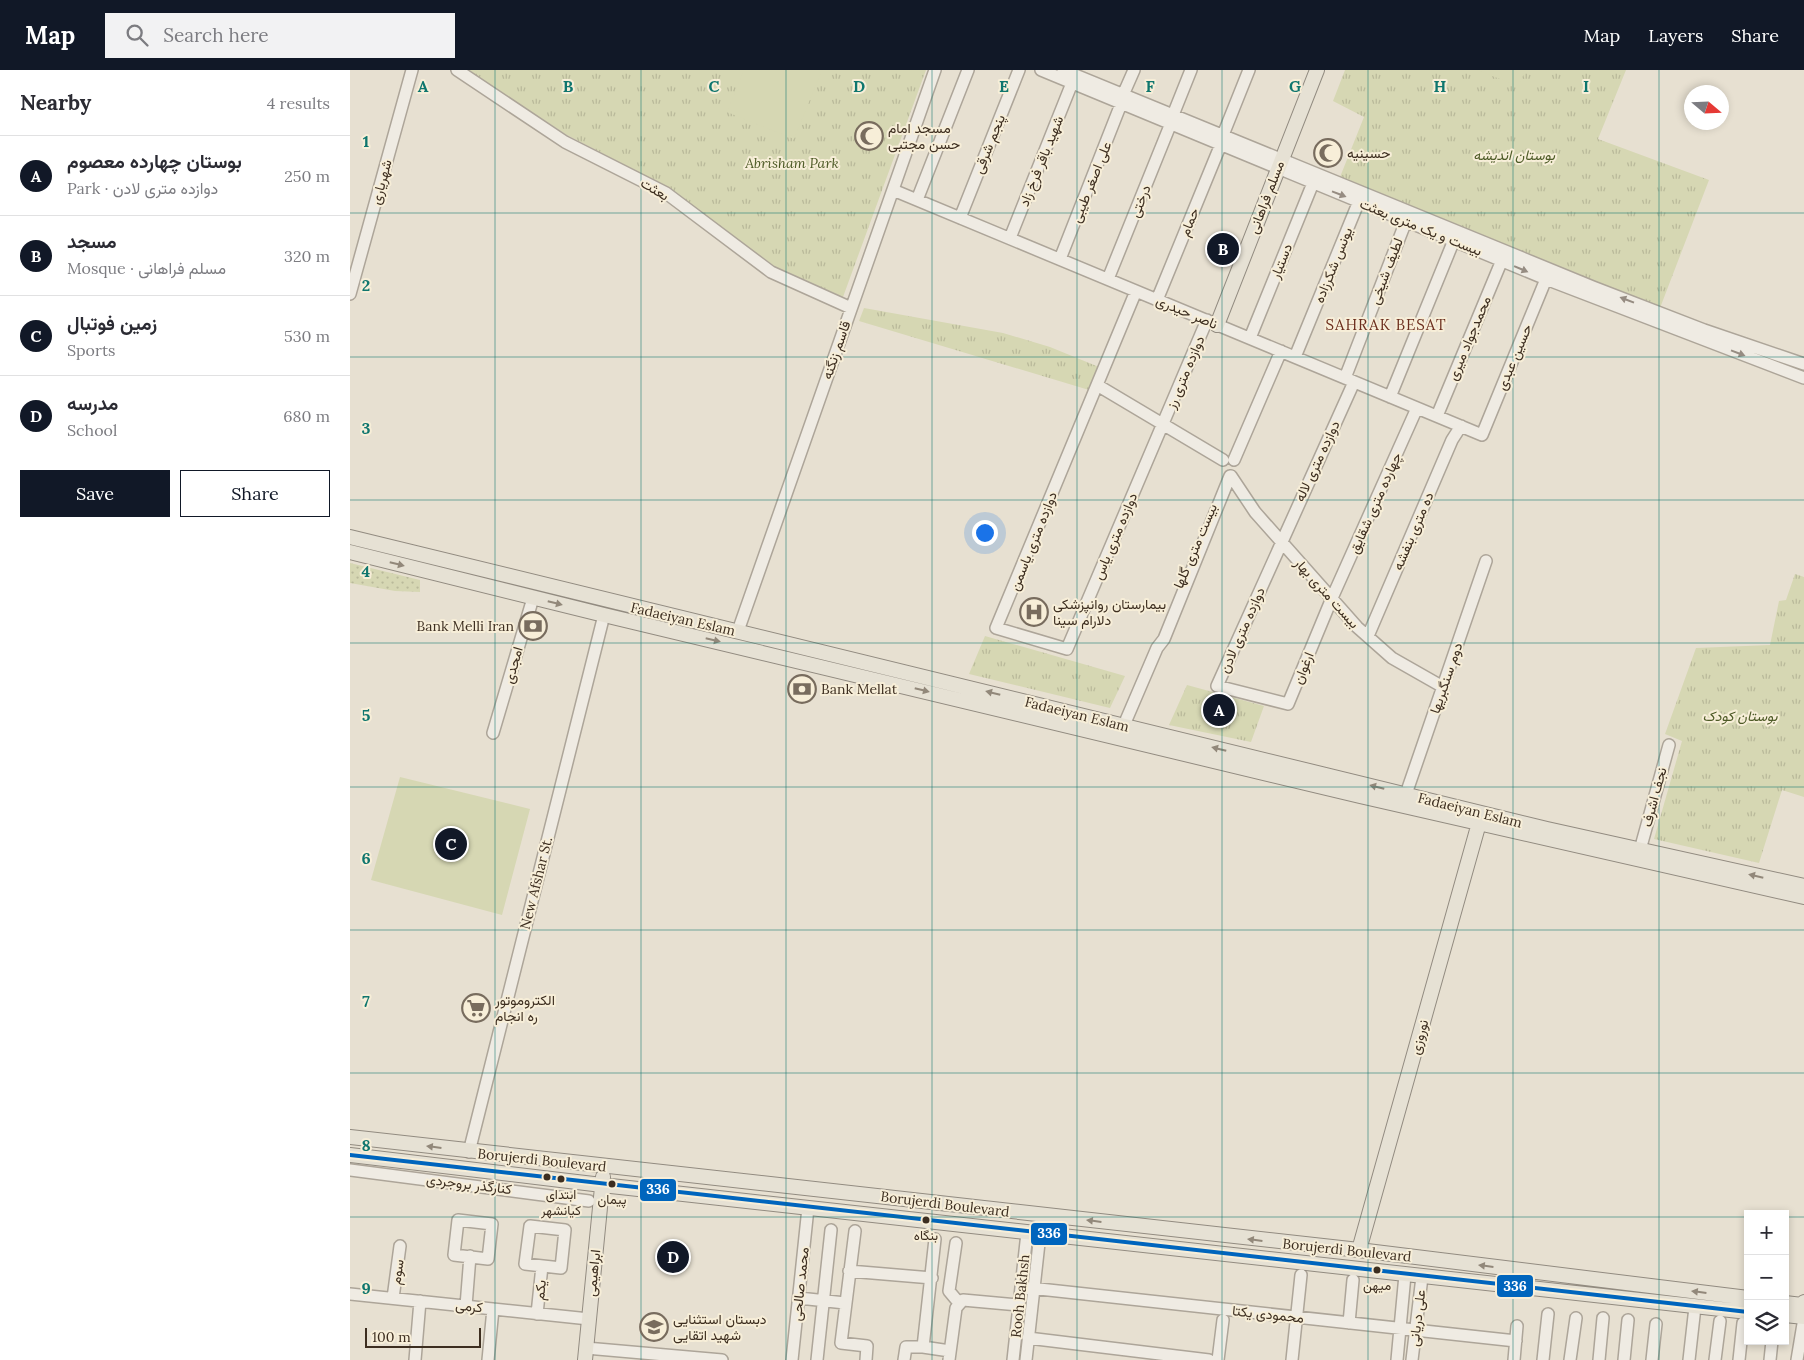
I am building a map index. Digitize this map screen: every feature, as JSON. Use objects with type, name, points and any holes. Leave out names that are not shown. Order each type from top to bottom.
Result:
[{"type":"main road","name":"مسلم فراهانی","points":[[1212,322],[1317,70]]},
{"type":"main road","name":"Fadaeiyan Eslam","points":[[350,538],[607,602],[738,631],[1406,794],[1803,887]]},
{"type":"main road","name":"Fadaeiyan Eslam","points":[[350,552],[533,598],[1479,823],[1803,887]]},
{"type":"main road","name":"نوروزی","points":[[1359,1250],[1479,823]]},
{"type":"main road","name":"Borujerdi Boulevard","points":[[350,1137],[469,1152],[761,1182],[1359,1250],[1744,1298]]},
{"type":"main road","name":"Borujerdi Boulevard","points":[[350,1155],[602,1186],[1695,1307],[1744,1317]]},
{"type":"main road","name":"ابراهیمی","points":[[585,1354],[604,1167]]},
{"type":"main road","points":[[1789,1303],[1802,1305],[1804,1302]]},
{"type":"main road","points":[[1789,1316],[1803,1321]]},
{"type":"street","name":"شهریاری","points":[[350,294],[412,70]]},
{"type":"street","name":"بعثت","points":[[457,70],[565,142],[666,193],[771,272],[851,308]]},
{"type":"street","name":"قاسم زنگنه","points":[[738,631],[935,70]]},
{"type":"street","points":[[918,200],[968,70]]},
{"type":"street","name":"پنجم شرقی","points":[[960,218],[1019,70]]},
{"type":"street","name":"بیست و یک متری بعثت","points":[[1041,70],[1071,74],[1122,100],[1222,139],[1279,164],[1704,330],[1804,364]]},
{"type":"street","name":"علی اصغر طیبی","points":[[1060,259],[1134,70]]},
{"type":"street","name":"درختی","points":[[1108,279],[1191,70]]},
{"type":"street","name":"حمام","points":[[1157,300],[1248,70]]},
{"type":"street","name":"شهید باقر فرخ زاد","points":[[1010,238],[1071,74]]},
{"type":"street","name":"بیست و یک متری بعثت","points":[[1279,164],[1313,184],[1454,240],[1546,280],[1804,378]]},
{"type":"street","name":"دستیار","points":[[1250,338],[1313,184]]},
{"type":"street","name":"ناصر حیدری","points":[[893,190],[1482,435]]},
{"type":"street","name":"یونس شکرزاده","points":[[1295,357],[1359,201]]},
{"type":"street","name":"لطیف شیخی","points":[[1350,380],[1406,221]]},
{"type":"street","points":[[1390,397],[1454,240]]},
{"type":"street","name":"محمدجواد میری","points":[[1437,416],[1502,260]]},
{"type":"street","name":"حسین عبدی","points":[[1482,435],[1546,280]]},
{"type":"street","points":[[1136,291],[1097,386],[1229,460],[1282,352]]},
{"type":"street","name":"دوازده متری رز","points":[[1163,424],[1212,322]]},
{"type":"street","name":"دوازده متری لاله","points":[[1281,541],[1350,380]]},
{"type":"street","name":"دوازده متری یاسمن","points":[[1067,649],[996,628],[1097,386]]},
{"type":"street","name":"چهارده متری شقایق","points":[[1332,598],[1417,408]]},
{"type":"street","name":"دوازده متری یاس","points":[[1067,649],[1163,424]]},
{"type":"street","name":"ده متری بنفشه","points":[[1368,636],[1452,440],[1460,426]]},
{"type":"street","name":"بیست متری گلها","points":[[1124,725],[1157,648],[1156,637],[1229,475],[1236,470],[1229,460]]},
{"type":"street","name":"بیست متری بهار","points":[[1229,475],[1256,512],[1281,541],[1368,636],[1392,658],[1443,687]]},
{"type":"street","name":"دوازده متری لادن","points":[[1253,695],[1217,686],[1281,541]]},
{"type":"street","name":"دوم سنگبریها","points":[[1406,794],[1486,561]]},
{"type":"street","name":"امجدی","points":[[493,733],[533,598]]},
{"type":"street","name":"ارغوان","points":[[1253,695],[1288,704],[1332,598]]},
{"type":"street","name":"New Afshar St.","points":[[469,1152],[604,615]]},
{"type":"street","name":"نجف اشرف","points":[[1640,850],[1669,745]]},
{"type":"street","points":[[469,1169],[505,1189]]},
{"type":"street","name":"کنارگذر بروجردی","points":[[350,1170],[588,1201]]},
{"type":"street","points":[[562,1181],[588,1201],[598,1218]]},
{"type":"street","name":"محمد صالحی","points":[[792,1360],[808,1208]]},
{"type":"street","points":[[530,1226],[565,1230],[561,1268],[542,1266],[525,1264],[530,1226]]},
{"type":"street","points":[[817,1360],[831,1230]]},
{"type":"street","points":[[855,1231],[840,1343],[867,1346],[866,1360]]},
{"type":"street","name":"Rooh Bakhsh","points":[[1013,1360],[1021,1287],[1034,1233]]},
{"type":"street","name":"Rooh Bakhsh","points":[[1026,1360],[1034,1288],[1034,1233]]},
{"type":"street","points":[[924,1347],[935,1239]]},
{"type":"street","points":[[956,1243],[949,1291],[959,1303]]},
{"type":"street","name":"سوم","points":[[393,1298],[400,1246]]},
{"type":"street","points":[[466,1306],[470,1256]]},
{"type":"street","name":"یکم","points":[[537,1314],[542,1266]]},
{"type":"street","points":[[849,1271],[932,1278]]},
{"type":"street","points":[[1292,1360],[1301,1275]]},
{"type":"street","points":[[1396,1360],[1405,1275]]},
{"type":"street","name":"علی دریانی","points":[[1412,1360],[1422,1277]]},
{"type":"street","points":[[1349,1323],[1353,1280]]},
{"type":"street","name":"محمودی یکتا","points":[[1021,1287],[1516,1341]]},
{"type":"street","name":"کرمی","points":[[350,1294],[589,1319]]},
{"type":"street","points":[[799,1298],[845,1303]]},
{"type":"street","points":[[904,1360],[906,1347],[924,1347],[949,1355],[956,1308],[963,1300],[1019,1305]]},
{"type":"street","points":[[415,1360],[420,1301]]},
{"type":"street","points":[[1689,1360],[1695,1307]]},
{"type":"street","points":[[488,1360],[494,1309]]},
{"type":"street","points":[[1543,1360],[1548,1314]]},
{"type":"street","points":[[1570,1360],[1576,1318]]},
{"type":"street","points":[[1599,1360],[1603,1318]]},
{"type":"street","points":[[1218,1360],[1223,1320]]},
{"type":"street","points":[[1624,1360],[1628,1320]]},
{"type":"street","points":[[1715,1360],[1720,1321]]},
{"type":"street","points":[[1798,1360],[1803,1321]]},
{"type":"street","points":[[1652,1360],[1656,1324]]},
{"type":"street","points":[[1739,1360],[1744,1324]]},
{"type":"street","points":[[1514,1360],[1517,1326]]},
{"type":"street","points":[[1028,1338],[1209,1360]]},
{"type":"street","points":[[1770,1360],[1772,1345]]},
{"type":"street","points":[[585,1354],[722,1360]]},
{"type":"green space","name":"Abrisham Park","points":[[467,70],[926,70],[843,297],[775,267],[669,188],[567,135]]},
{"type":"green space","points":[[744,70],[822,70],[794,139],[727,112]]},
{"type":"green space","name":"بوستان اندیشه","points":[[1345,70],[1626,70],[1598,139],[1709,180],[1660,308],[1340,177],[1364,117],[1333,101]]},
{"type":"green space","points":[[1476,70],[1525,70],[1519,86]]},
{"type":"green space","points":[[864,308],[1003,333],[1050,347],[1099,367],[1089,390],[859,321]]},
{"type":"green space","points":[[350,563],[420,580],[420,592],[395,591],[350,583]]},
{"type":"green space","name":"بوستان کودک","points":[[1795,574],[1804,577],[1804,797],[1782,790],[1759,863],[1654,839],[1682,741],[1665,734],[1696,648],[1770,645],[1779,601],[1786,600]]},
{"type":"green space","points":[[985,636],[1125,676],[1110,708],[969,674]]},
{"type":"green space","points":[[1187,685],[1264,706],[1251,742],[1169,725]]},
{"type":"green space","points":[[400,777],[530,809],[502,915],[371,880]]},
{"type":"transit line","name":"336","points":[[350,1155],[1744,1312]]},
{"type":"place","name":"مسجد امام حسن مجتبی","points":[[869,136]]},
{"type":"place","name":"حسینیه","points":[[1328,153]]},
{"type":"place","name":"مسجد","points":[[1223,249]]},
{"type":"place","name":"بیمارستان روانپزشکی دلارام سینا","points":[[1034,612]]},
{"type":"place","name":"Bank Melli Iran","points":[[533,626]]},
{"type":"place","name":"Bank Mellat","points":[[802,689]]},
{"type":"place","name":"بوستان چهارده معصوم","points":[[1219,710]]},
{"type":"place","name":"زمین فوتبال","points":[[451,844]]},
{"type":"place","name":"الکتروموتور ره انجام","points":[[476,1008]]},
{"type":"place","name":"ابتدای کیانشهر","points":[[561,1179]]},
{"type":"place","name":"پیمان","points":[[612,1184]]},
{"type":"place","name":"بنگاه","points":[[926,1220]]},
{"type":"place","name":"مدرسه","points":[[673,1257]]},
{"type":"place","name":"میهن","points":[[1377,1270]]},
{"type":"place","name":"دبستان استثنایی شهید اتقایی","points":[[654,1327]]},
{"type":"district","name":"SAHRAK BESAT","points":[[1386,325]]}]
